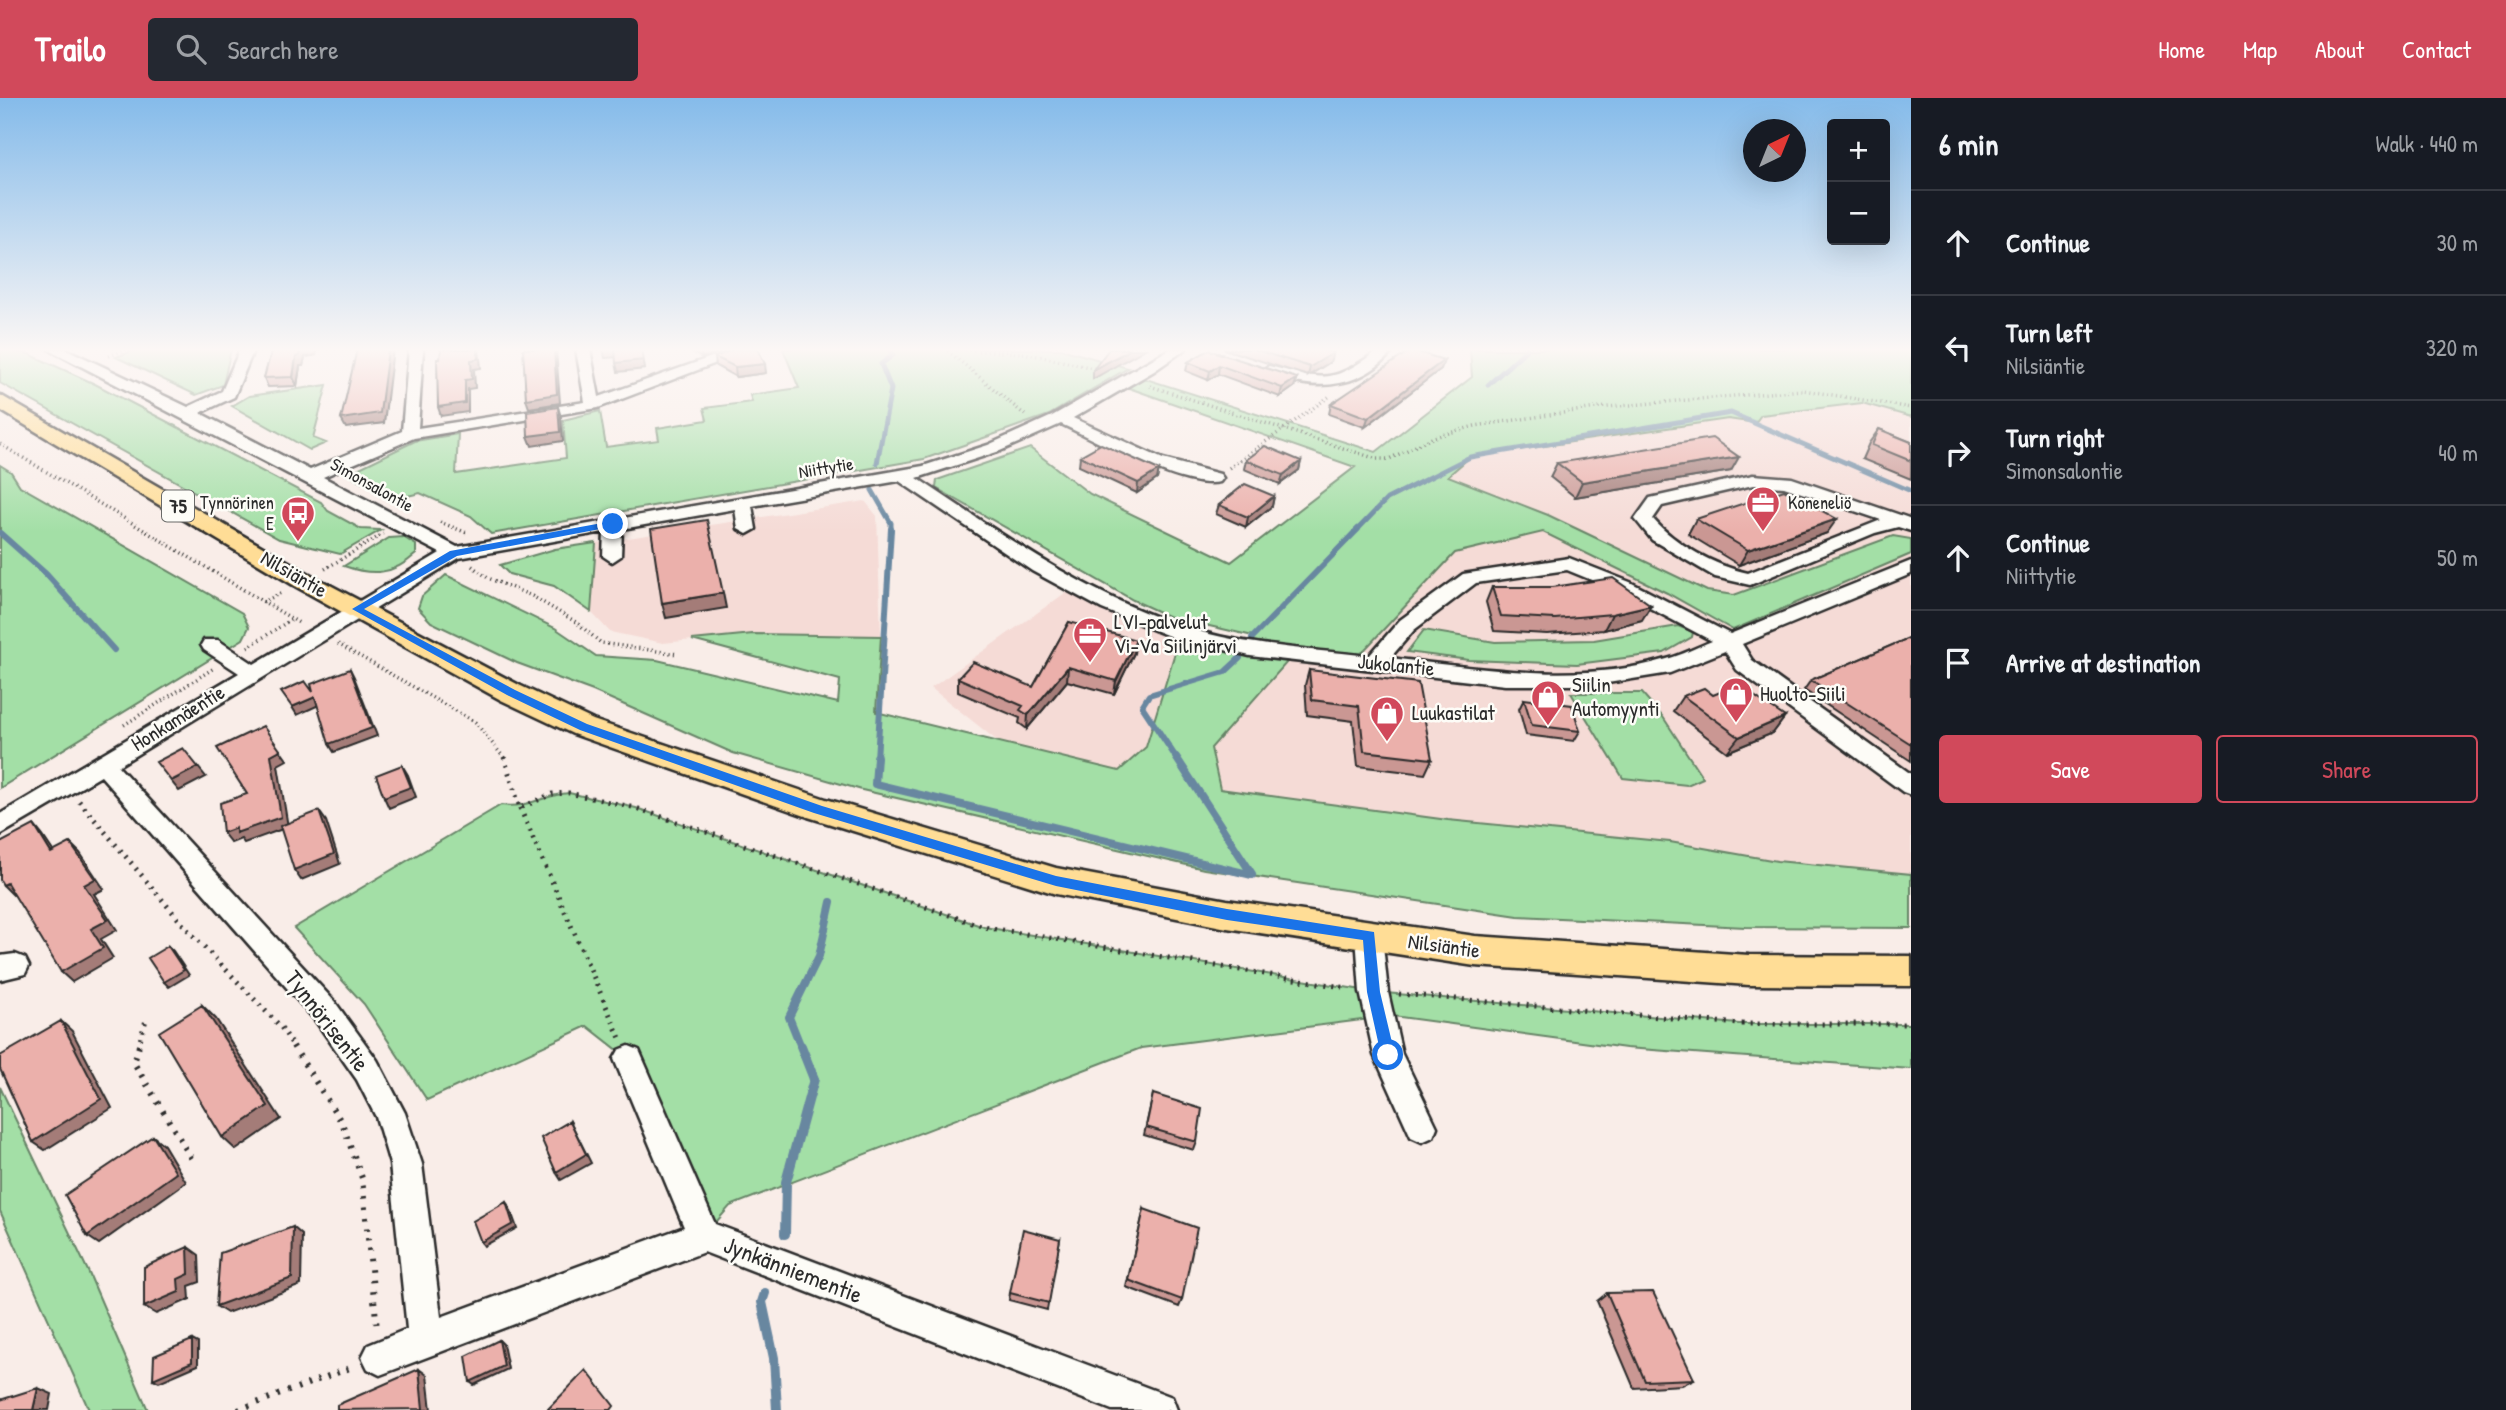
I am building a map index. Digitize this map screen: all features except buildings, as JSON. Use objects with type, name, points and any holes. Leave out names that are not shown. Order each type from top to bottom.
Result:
[{"type":"main road","name":"Nilsiäntie","points":[[16,410],[304,581],[511,692],[583,727],[819,809],[1056,881],[1227,915],[1475,951],[1708,967],[1911,971]]},
{"type":"street","name":"Simonsalontie","points":[[184,410],[454,553]]},
{"type":"street","points":[[188,412],[192,410]]},
{"type":"street","points":[[410,434],[412,410]]},
{"type":"street","points":[[311,476],[410,434],[560,410]]},
{"type":"street","name":"Niittytie","points":[[454,553],[613,524],[905,477],[972,458],[1077,410]]},
{"type":"street","points":[[1062,419],[1135,453],[1201,478],[1214,478]]},
{"type":"street","name":"Jukolantie","points":[[905,477],[1027,558],[1109,605],[1181,633],[1250,649],[1505,678],[1595,678],[1670,667],[1911,567]]},
{"type":"street","points":[[1753,480],[1786,482],[1905,524],[1869,529],[1750,579],[1722,573],[1658,536],[1644,519],[1656,502],[1753,480]]},
{"type":"street","points":[[743,503],[747,529]]},
{"type":"street","points":[[612,556],[613,524]]},
{"type":"street","points":[[357,609],[454,553]]},
{"type":"street","points":[[1006,568],[1027,558]]},
{"type":"street","points":[[1375,662],[1407,625],[1470,578],[1569,564],[1623,586],[1731,643],[1744,665],[1911,786]]},
{"type":"street","name":"Honkamäentie","points":[[0,826],[357,609]]},
{"type":"street","points":[[211,645],[252,672]]},
{"type":"street","name":"Tynnörisentie","points":[[103,764],[325,1011],[367,1070],[390,1113],[406,1164],[426,1339]]},
{"type":"street","points":[[1369,936],[1374,992],[1388,1055],[1422,1127]]},
{"type":"street","points":[[629,1059],[704,1236]]},
{"type":"street","name":"Jynkänniementie","points":[[380,1357],[704,1236],[1159,1410]]},
{"type":"path","points":[[1020,410],[1027,416]]},
{"type":"path","points":[[1226,410],[1364,456],[1389,459],[1434,437],[1475,426],[1581,410]]},
{"type":"path","points":[[1214,478],[1310,410]]},
{"type":"path","points":[[263,603],[420,512],[472,534]]},
{"type":"path","points":[[454,553],[488,578],[532,596],[576,622],[601,643],[678,654]]},
{"type":"path","points":[[112,732],[292,619]]},
{"type":"path","points":[[66,786],[186,928],[281,1027],[342,1123],[362,1178],[380,1357],[238,1410]]},
{"type":"path","points":[[520,808],[629,1059]]},
{"type":"path","points":[[146,1020],[134,1063],[194,1161]]},
{"type":"shaded area","points":[[1801,410],[1887,410],[1911,417],[1911,874],[1777,861],[1670,842],[1448,820],[1220,789],[1119,771],[1000,743],[931,688],[1075,586],[1182,633],[1355,660],[1455,553],[1543,532],[1547,515],[1447,476],[1470,457],[1728,419],[1755,423],[1761,415]],"holes":[[[1642,693],[1663,717],[1702,778],[1687,785]]]},
{"type":"shaded area","points":[[865,501],[877,516],[881,636],[753,634],[663,643],[610,632],[591,612],[596,543]]},
{"type":"green space","points":[[49,410],[145,410],[321,502],[328,511],[361,529],[381,530],[340,554],[279,539]]},
{"type":"green space","points":[[239,410],[320,410],[313,438],[326,443],[310,450]]},
{"type":"green space","points":[[705,410],[1057,410],[924,459],[491,534],[471,516],[420,493],[395,499],[347,474],[415,441],[458,434],[456,474],[566,458],[563,420],[600,411],[606,447],[659,440],[657,428],[707,420]]},
{"type":"green space","points":[[1192,410],[1244,410],[1376,452],[1429,410],[1801,410],[1761,415],[1755,423],[1728,419],[1470,457],[1448,476],[1548,515],[1707,591],[1734,595],[1893,536],[1911,539],[1911,554],[1733,630],[1667,593],[1543,532],[1455,553],[1355,660],[1294,654],[1211,748],[1220,789],[1448,820],[1670,842],[1777,861],[1911,874],[1911,928],[1746,927],[1518,916],[1204,869],[862,790],[733,753],[593,691],[517,663],[431,622],[418,608],[422,596],[446,575],[555,628],[596,656],[657,660],[838,703],[840,680],[692,640],[753,634],[881,636],[876,712],[1119,771],[1146,747],[1181,633],[1250,648],[1253,636],[1170,617],[1133,600],[936,488],[937,480],[1030,448],[1090,494],[1231,562],[1355,467]]},
{"type":"green space","points":[[1887,410],[1911,410],[1911,417]]},
{"type":"green space","points":[[0,465],[11,472],[20,486],[242,613],[249,627],[243,639],[0,788]]},
{"type":"green space","points":[[403,537],[416,545],[416,554],[399,566],[373,572],[344,566],[389,538]]},
{"type":"green space","points":[[596,543],[591,612],[554,586],[509,574],[500,565],[555,549]]},
{"type":"green space","points":[[1678,626],[1693,632],[1692,637],[1664,653],[1577,664],[1469,660],[1407,652],[1424,630],[1495,642],[1594,640]]},
{"type":"green space","points":[[1571,693],[1642,693],[1663,717],[1703,778],[1687,785],[1623,778]]},
{"type":"green space","points":[[569,793],[636,808],[984,927],[1374,992],[1739,1024],[1911,1024],[1911,1069],[1626,1048],[1393,1016],[1141,1048],[730,1206],[704,1236],[629,1059],[587,1026],[427,1100],[364,1004],[294,928],[501,805],[519,805]]},
{"type":"green space","points":[[0,1087],[88,1271],[148,1410],[89,1410],[0,1211]]},
{"type":"waterway","points":[[877,463],[887,410]]},
{"type":"waterway","points":[[1356,531],[1387,499],[1470,457],[1731,413],[1911,491]]},
{"type":"waterway","points":[[872,490],[891,523],[891,529]]},
{"type":"waterway","points":[[877,759],[891,529]]},
{"type":"waterway","points":[[1252,638],[1358,529]]},
{"type":"waterway","points":[[0,533],[46,574],[114,650]]},
{"type":"waterway","points":[[1177,759],[1142,706],[1149,695],[1225,672],[1240,658]]},
{"type":"waterway","points":[[877,757],[875,784],[1252,875]]},
{"type":"waterway","points":[[1176,757],[1252,874]]},
{"type":"waterway","points":[[801,1047],[789,1017],[819,956],[831,902]]},
{"type":"waterway","points":[[785,1234],[786,1182],[814,1079],[801,1046]]},
{"type":"waterway","points":[[765,1293],[762,1302],[774,1358],[777,1410]]},
{"type":"place","name":"Koneneliö","points":[[1763,533]]},
{"type":"place","name":"Tynnörinen E","points":[[298,543]]},
{"type":"place","name":"LVI-palvelut Vi-Va Siilinjärvi","points":[[1090,664]]},
{"type":"place","name":"Huolto-Siili","points":[[1736,724]]},
{"type":"place","name":"Siilin Automyynti","points":[[1548,727]]},
{"type":"place","name":"Luukastilat","points":[[1387,743]]},
{"type":"route","points":[[613,524],[454,553],[357,609],[511,692],[583,727],[819,809],[1056,881],[1227,915],[1369,936],[1374,992],[1388,1055]]}]
